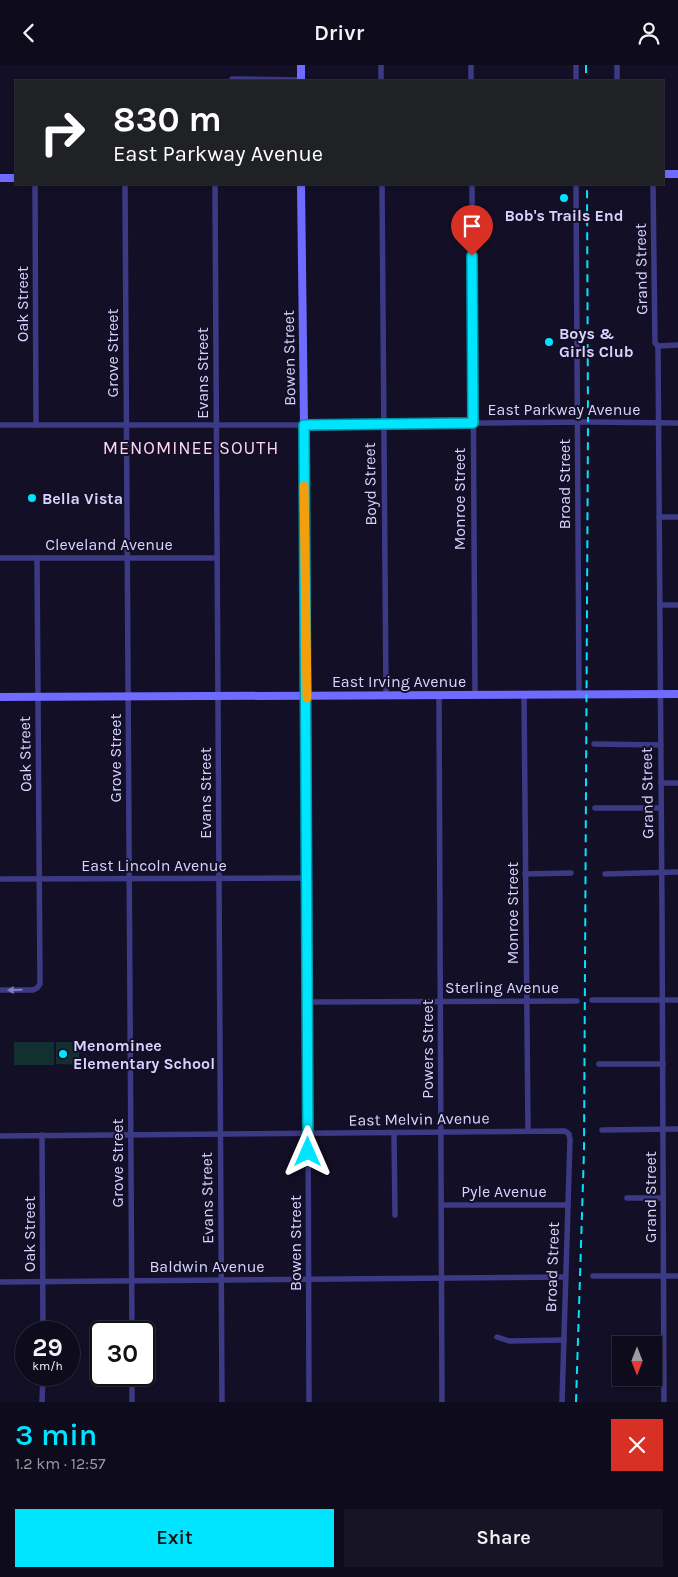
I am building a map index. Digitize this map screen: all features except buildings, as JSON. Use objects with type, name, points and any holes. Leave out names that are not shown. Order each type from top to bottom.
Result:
[{"type":"street","points":[[301,65],[301,80]]},
{"type":"street","points":[[381,65],[381,80]]},
{"type":"street","points":[[471,65],[471,80]]},
{"type":"street","points":[[576,65],[576,80]]},
{"type":"street","points":[[617,65],[617,80]]},
{"type":"street","points":[[232,79],[266,80]]},
{"type":"street","points":[[664,174],[678,174]]},
{"type":"street","points":[[0,178],[15,178]]},
{"type":"street","name":"Oak Street","points":[[35,185],[36,425]]},
{"type":"street","name":"Grove Street","points":[[125,185],[132,1321]]},
{"type":"street","name":"Evans Street","points":[[215,185],[222,1402]]},
{"type":"street","name":"Bowen Street","points":[[301,185],[306,695],[309,1402]]},
{"type":"street","name":"Boyd Street","points":[[382,185],[386,695]]},
{"type":"street","name":"Monroe Street","points":[[472,185],[474,695]]},
{"type":"street","name":"Broad Street","points":[[576,185],[578,694]]},
{"type":"street","name":"Grand Street","points":[[653,185],[655,343],[658,346],[664,1402]]},
{"type":"street","points":[[658,346],[678,345]]},
{"type":"street","name":"East Parkway Avenue","points":[[0,425],[678,423]]},
{"type":"street","points":[[659,517],[678,517]]},
{"type":"street","name":"Cleveland Avenue","points":[[0,558],[217,558]]},
{"type":"street","name":"Oak Street","points":[[0,990],[31,990],[40,985],[37,559]]},
{"type":"street","points":[[660,605],[678,605]]},
{"type":"street","name":"Monroe Street","points":[[524,694],[528,1131]]},
{"type":"street","name":"East Irving Avenue","points":[[0,697],[678,694]]},
{"type":"street","name":"Powers Street","points":[[439,695],[442,1402]]},
{"type":"street","points":[[594,744],[661,745]]},
{"type":"street","points":[[661,783],[678,783]]},
{"type":"street","points":[[595,808],[661,808]]},
{"type":"street","points":[[605,874],[678,872]]},
{"type":"street","points":[[525,874],[571,873]]},
{"type":"street","name":"East Lincoln Avenue","points":[[0,879],[307,878]]},
{"type":"street","points":[[592,1000],[678,1000]]},
{"type":"street","name":"Sterling Avenue","points":[[307,1002],[577,1001]]},
{"type":"street","points":[[600,1064],[663,1064]]},
{"type":"street","points":[[602,1130],[678,1129]]},
{"type":"street","name":"East Melvin Avenue","points":[[0,1135],[441,1133],[562,1130],[568,1133]]},
{"type":"street","points":[[394,1133],[395,1215]]},
{"type":"street","name":"Broad Street","points":[[562,1402],[570,1143],[568,1133]]},
{"type":"street","name":"Oak Street","points":[[42,1135],[43,1321]]},
{"type":"street","points":[[626,1198],[664,1198]]},
{"type":"street","name":"Pyle Avenue","points":[[441,1205],[568,1205]]},
{"type":"street","points":[[593,1276],[678,1276]]},
{"type":"street","name":"Baldwin Avenue","points":[[0,1281],[565,1277]]},
{"type":"street","points":[[497,1337],[509,1341],[564,1340]]},
{"type":"street","points":[[42,1386],[42,1402]]},
{"type":"street","points":[[132,1386],[132,1402]]},
{"type":"green space","points":[[14,1042],[54,1042],[54,1065],[14,1065]]},
{"type":"green space","points":[[56,1042],[79,1042],[79,1065],[56,1064]]},
{"type":"railway","points":[[586,65],[586,80]]},
{"type":"railway","points":[[576,1402],[584,1151],[588,422],[587,185]]},
{"type":"slow traffic","points":[[304,486],[307,698]]},
{"type":"place","name":"Bob's Trails End","points":[[564,198]]},
{"type":"place","name":"Boys & Girls Club","points":[[549,342]]},
{"type":"place","name":"Bella Vista","points":[[32,498]]},
{"type":"place","name":"Menominee Elementary School","points":[[63,1054]]},
{"type":"district","name":"MENOMINEE SOUTH","points":[[191,448]]},
{"type":"route","points":[[308,1152],[304,425],[473,423],[472,256]]}]
